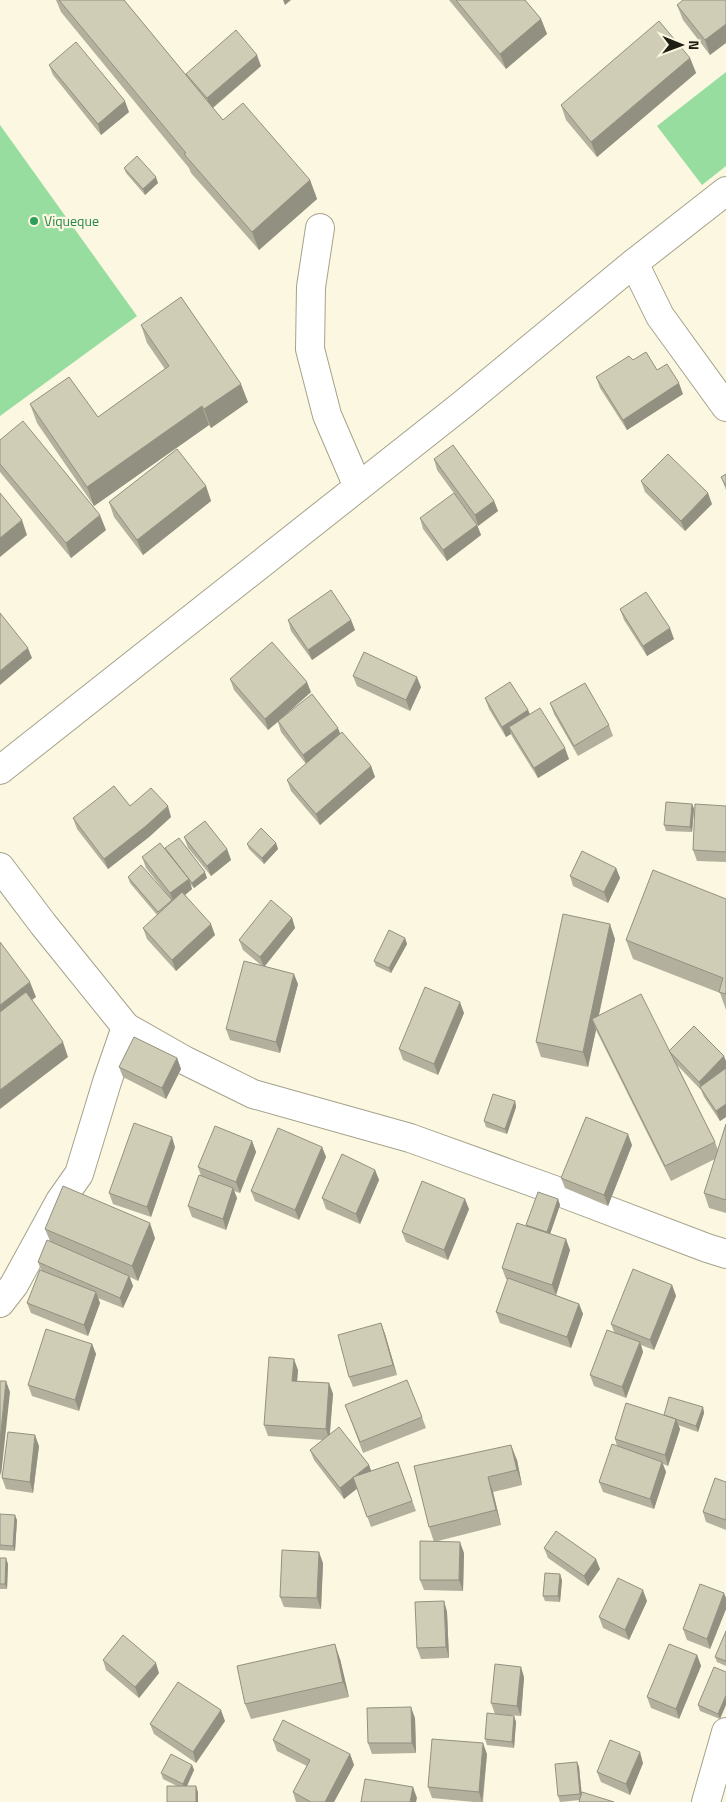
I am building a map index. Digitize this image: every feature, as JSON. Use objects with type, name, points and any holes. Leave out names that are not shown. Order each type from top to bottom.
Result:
[{"type":"main road","points":[[0,770],[358,487],[634,263],[726,191]]},
{"type":"main road","points":[[320,228],[311,287],[310,349],[328,415],[358,487]]},
{"type":"main road","points":[[634,263],[660,316],[726,407]]},
{"type":"main road","points":[[0,867],[126,1027],[184,1060],[254,1094],[410,1138],[726,1254]]},
{"type":"main road","points":[[0,1303],[14,1285],[60,1201],[79,1174],[126,1027]]},
{"type":"main road","points":[[706,1802],[726,1732]]},
{"type":"green space","points":[[726,72],[726,166],[702,185],[657,126]]},
{"type":"green space","name":"Viqueque","points":[[0,125],[137,316],[0,416]]},
{"type":"building","points":[[59,0],[124,0],[223,120],[243,103],[310,180],[252,232],[184,154],[186,153]]},
{"type":"building","points":[[456,0],[525,0],[541,19],[500,54]]},
{"type":"building","points":[[683,0],[726,0],[726,24],[705,40],[677,5]]},
{"type":"building","points":[[659,21],[690,58],[591,142],[561,105]]},
{"type":"building","points":[[236,30],[257,55],[207,98],[186,74]]},
{"type":"building","points":[[76,42],[125,101],[98,124],[49,65]]},
{"type":"building","points":[[137,156],[156,177],[143,189],[124,168]]},
{"type":"building","points":[[181,297],[241,384],[204,409],[202,406],[87,487],[30,404],[69,377],[98,417],[169,366],[141,325]]},
{"type":"building","points":[[646,352],[657,370],[667,364],[679,383],[623,420],[596,377],[629,356],[633,360]]},
{"type":"building","points":[[23,421],[100,515],[66,543],[0,464],[0,440]]},
{"type":"building","points":[[453,445],[494,501],[475,515],[434,459]]},
{"type":"building","points":[[177,449],[206,486],[137,540],[109,502]]},
{"type":"building","points":[[668,454],[708,493],[681,521],[641,481]]},
{"type":"building","points":[[726,474],[726,486],[721,477]]},
{"type":"building","points":[[0,493],[22,520],[0,538]]},
{"type":"building","points":[[454,493],[477,525],[443,550],[420,518]]},
{"type":"building","points":[[331,590],[351,620],[308,650],[288,620]]},
{"type":"building","points":[[646,592],[670,628],[643,646],[620,609]]},
{"type":"building","points":[[0,613],[28,648],[0,671]]},
{"type":"building","points":[[272,642],[307,682],[265,719],[230,679]]},
{"type":"building","points":[[364,652],[417,677],[406,700],[353,676]]},
{"type":"building","points":[[510,682],[528,710],[502,727],[485,698]]},
{"type":"building","points":[[585,683],[609,725],[574,746],[550,703]]},
{"type":"building","points":[[312,694],[338,728],[303,755],[278,721]]},
{"type":"building","points":[[540,708],[565,748],[534,768],[509,727]]},
{"type":"building","points":[[342,732],[371,766],[316,814],[287,780]]},
{"type":"building","points":[[114,786],[130,806],[151,788],[168,806],[104,859],[73,818]]},
{"type":"building","points":[[666,802],[692,804],[690,827],[664,825]]},
{"type":"building","points":[[695,804],[726,806],[726,852],[693,850]]},
{"type":"building","points":[[205,821],[227,849],[207,866],[184,837]]},
{"type":"building","points":[[261,828],[276,843],[262,858],[247,844]]},
{"type":"building","points":[[179,838],[205,872],[192,883],[165,848]]},
{"type":"building","points":[[160,843],[189,879],[170,893],[142,857]]},
{"type":"building","points":[[582,851],[616,868],[604,892],[570,876]]},
{"type":"building","points":[[141,865],[172,900],[158,912],[128,877]]},
{"type":"building","points":[[653,870],[726,899],[726,994],[719,992],[723,978],[626,940]]},
{"type":"building","points":[[182,892],[211,924],[172,960],[143,928]]},
{"type":"building","points":[[271,900],[292,918],[260,957],[239,940]]},
{"type":"building","points":[[563,914],[610,924],[583,1052],[536,1042]]},
{"type":"building","points":[[389,930],[405,938],[389,968],[374,961]]},
{"type":"building","points":[[0,942],[30,982],[0,1005]]},
{"type":"building","points":[[244,961],[294,974],[276,1042],[226,1029]]},
{"type":"building","points":[[425,987],[460,1002],[434,1064],[399,1049]]},
{"type":"building","points":[[26,992],[63,1042],[0,1090],[0,1012]]},
{"type":"building","points":[[641,994],[715,1142],[665,1166],[592,1019]]},
{"type":"building","points":[[694,1026],[724,1056],[699,1082],[669,1051]]},
{"type":"building","points":[[134,1037],[177,1058],[162,1088],[119,1067]]},
{"type":"building","points":[[726,1068],[726,1104],[716,1111],[700,1087]]},
{"type":"building","points":[[493,1094],[515,1101],[505,1129],[484,1121]]},
{"type":"building","points":[[586,1117],[628,1134],[604,1195],[561,1178]]},
{"type":"building","points":[[134,1123],[172,1137],[147,1207],[109,1193]]},
{"type":"building","points":[[726,1124],[726,1200],[704,1193]]},
{"type":"building","points":[[215,1126],[252,1141],[236,1182],[198,1167]]},
{"type":"building","points":[[278,1128],[322,1147],[295,1210],[251,1191]]},
{"type":"building","points":[[342,1154],[375,1170],[356,1214],[322,1198]]},
{"type":"building","points":[[199,1175],[233,1188],[223,1219],[188,1206]]},
{"type":"building","points":[[422,1181],[465,1199],[444,1250],[402,1232]]},
{"type":"building","points":[[63,1186],[150,1223],[132,1266],[45,1229]]},
{"type":"building","points":[[538,1192],[558,1199],[547,1232],[526,1225]]},
{"type":"building","points":[[517,1223],[566,1239],[552,1285],[502,1268]]},
{"type":"building","points":[[47,1240],[129,1276],[120,1298],[38,1262]]},
{"type":"building","points":[[633,1269],[672,1285],[650,1340],[611,1324]]},
{"type":"building","points":[[40,1270],[96,1292],[84,1325],[27,1303]]},
{"type":"building","points":[[508,1278],[579,1304],[567,1337],[496,1312]]},
{"type":"building","points":[[381,1323],[393,1365],[349,1377],[338,1335]]},
{"type":"building","points":[[46,1329],[92,1344],[75,1400],[28,1385]]},
{"type":"building","points":[[607,1330],[640,1342],[622,1387],[590,1375]]},
{"type":"building","points":[[269,1357],[294,1359],[292,1381],[329,1383],[326,1429],[264,1425]]},
{"type":"building","points":[[407,1380],[422,1417],[360,1442],[345,1405]]},
{"type":"building","points":[[0,1381],[6,1381],[0,1441]]},
{"type":"building","points":[[669,1397],[703,1407],[696,1426],[664,1415]]},
{"type":"building","points":[[626,1403],[676,1419],[665,1455],[615,1439]]},
{"type":"building","points":[[339,1427],[369,1465],[340,1488],[310,1450]]},
{"type":"building","points":[[8,1432],[35,1435],[30,1482],[2,1478]]},
{"type":"building","points":[[612,1444],[662,1462],[650,1499],[599,1482]]},
{"type":"building","points":[[511,1445],[517,1470],[488,1477],[496,1510],[429,1527],[414,1466]]},
{"type":"building","points":[[398,1462],[412,1501],[367,1517],[353,1477]]},
{"type":"building","points":[[715,1478],[726,1482],[726,1520],[703,1512]]},
{"type":"building","points":[[0,1514],[15,1515],[13,1546],[0,1545]]},
{"type":"building","points":[[556,1531],[596,1559],[584,1576],[544,1548]]},
{"type":"building","points":[[420,1541],[460,1542],[459,1580],[420,1580]]},
{"type":"building","points":[[282,1550],[319,1552],[317,1598],[280,1597]]},
{"type":"building","points":[[0,1558],[6,1558],[5,1584],[0,1584]]},
{"type":"building","points":[[545,1573],[560,1574],[558,1596],[543,1596]]},
{"type":"building","points":[[618,1578],[643,1590],[625,1630],[599,1617]]},
{"type":"building","points":[[700,1584],[724,1593],[707,1639],[683,1629]]},
{"type":"building","points":[[444,1601],[446,1647],[417,1648],[415,1602]]},
{"type":"building","points":[[726,1631],[726,1661],[715,1657]]},
{"type":"building","points":[[123,1635],[156,1663],[135,1687],[103,1660]]},
{"type":"building","points":[[335,1644],[343,1682],[245,1704],[237,1666]]},
{"type":"building","points":[[669,1644],[697,1655],[676,1709],[647,1697]]},
{"type":"building","points":[[495,1664],[521,1667],[517,1706],[491,1703]]},
{"type":"building","points":[[714,1667],[726,1672],[726,1695],[718,1714],[698,1705]]},
{"type":"building","points":[[178,1682],[221,1710],[193,1752],[150,1724]]},
{"type":"building","points":[[411,1707],[412,1743],[368,1743],[367,1708]]},
{"type":"building","points":[[487,1713],[514,1716],[512,1742],[485,1739]]},
{"type":"building","points":[[283,1720],[350,1754],[325,1802],[311,1802],[293,1792],[310,1760],[273,1740]]},
{"type":"building","points":[[432,1739],[483,1743],[479,1792],[428,1787]]},
{"type":"building","points":[[610,1740],[640,1752],[626,1784],[597,1772]]},
{"type":"building","points":[[171,1754],[192,1765],[183,1784],[161,1773]]},
{"type":"building","points":[[577,1762],[580,1794],[558,1796],[555,1764]]},
{"type":"building","points":[[365,1779],[413,1787],[410,1802],[361,1802]]},
{"type":"building","points":[[167,1786],[196,1786],[196,1802],[167,1802]]},
{"type":"building","points":[[582,1792],[614,1802],[579,1802]]},
{"type":"place","name":"Viqueque","points":[[34,221]]}]
